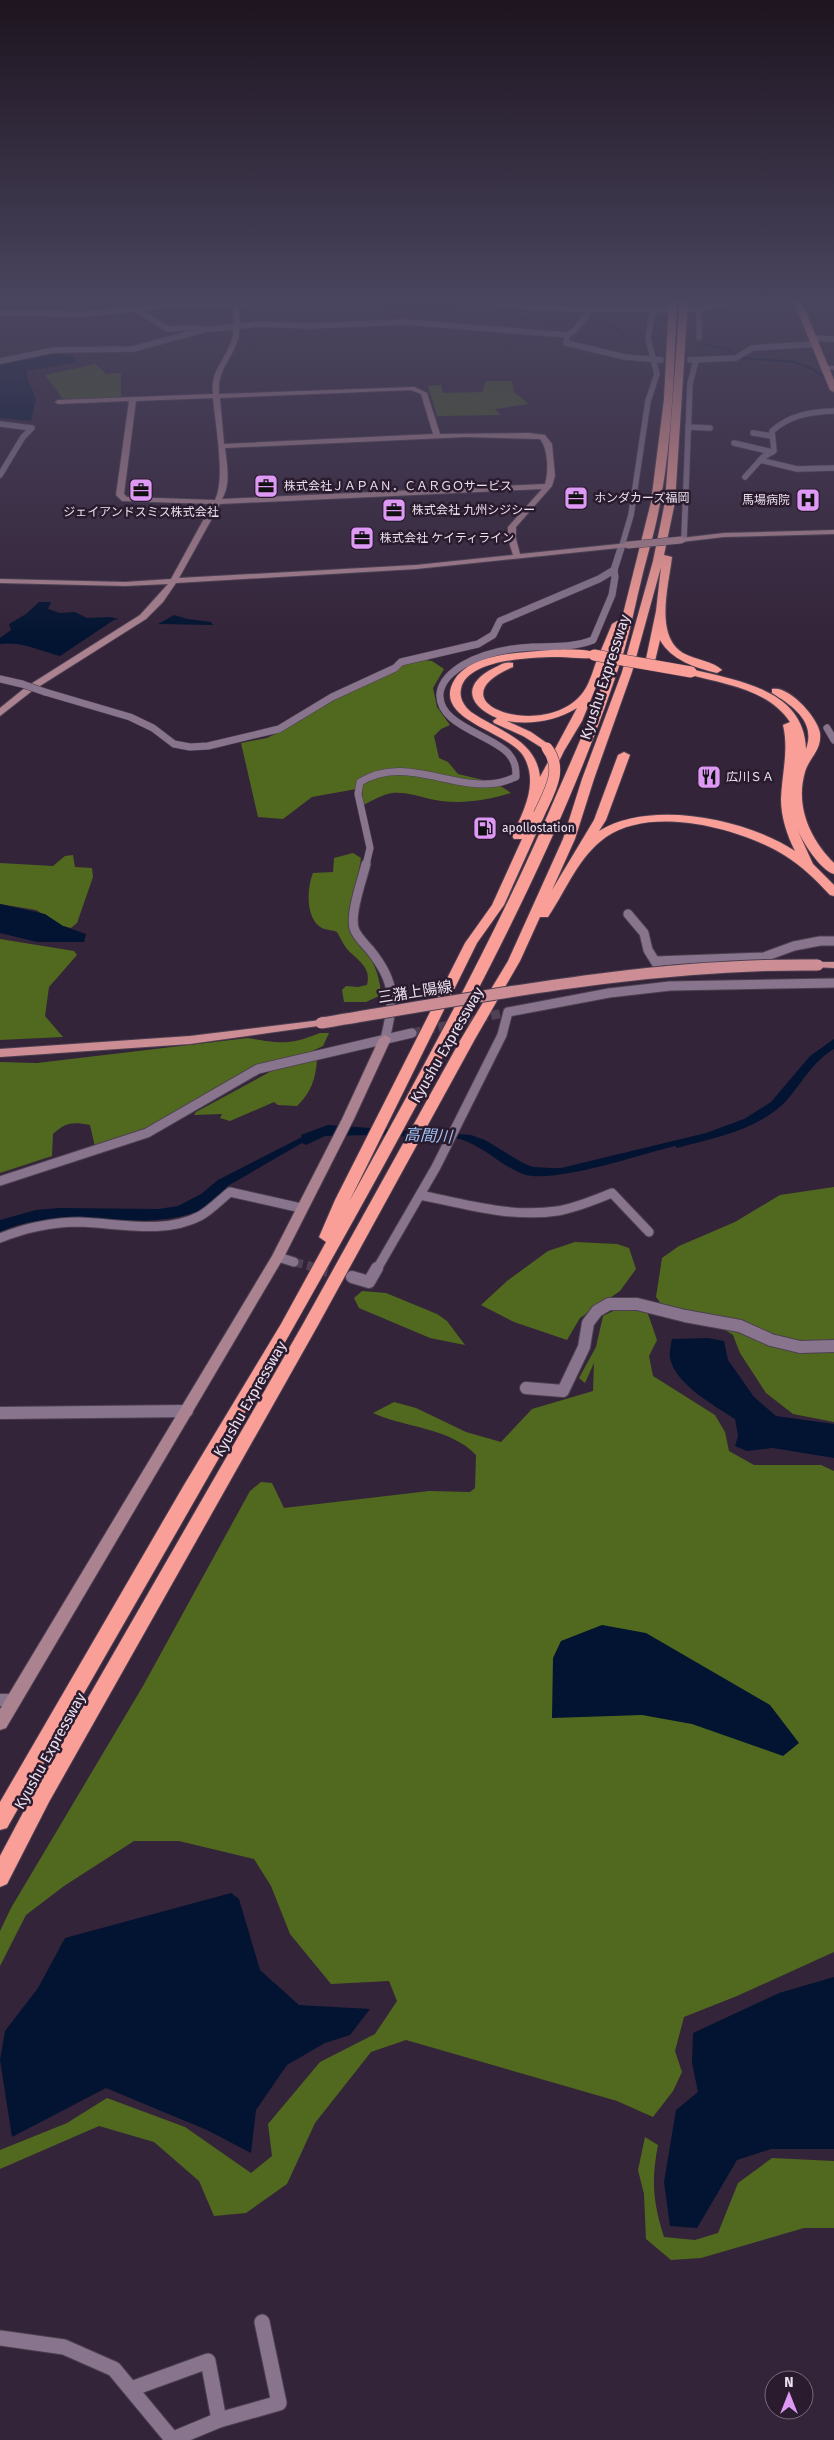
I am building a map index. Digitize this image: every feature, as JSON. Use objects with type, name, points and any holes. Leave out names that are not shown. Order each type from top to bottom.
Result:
[{"type":"highway","name":"Kyushu Expressway","points":[[0,1821],[190,1490],[287,1327],[430,1068],[518,898],[587,738],[619,649],[656,502],[666,414]]},
{"type":"highway","name":"Kyushu Expressway","points":[[0,1878],[52,1780],[309,1327],[459,1055],[514,962],[569,839],[588,779],[614,709],[648,599],[670,502],[677,414]]},
{"type":"highway","points":[[650,659],[661,611],[670,502]]},
{"type":"highway","points":[[514,847],[534,799],[558,751],[577,721],[632,593]]},
{"type":"highway","points":[[661,611],[664,639],[681,656],[774,690],[794,701],[808,715],[815,732],[815,744],[800,770]]},
{"type":"highway","points":[[534,799],[536,775],[533,761],[525,750],[469,715],[458,705],[455,695],[456,684],[462,676],[475,667],[502,658],[552,653],[593,657],[688,674],[746,687],[771,698],[786,708],[797,722],[801,734],[798,804],[800,820],[806,837],[834,870]]},
{"type":"highway","points":[[287,1327],[346,1191],[470,943],[498,905],[556,775],[556,759],[547,748],[527,734],[476,710],[468,703],[465,696],[466,687],[480,672],[521,656]]},
{"type":"highway","points":[[590,692],[567,711],[553,716],[521,720],[493,713],[480,703],[476,692],[478,685],[486,676],[516,663],[558,657],[593,657]]},
{"type":"highway","points":[[688,674],[736,688],[755,697],[776,709],[787,722],[792,737],[788,798],[792,837],[808,865],[834,892]]},
{"type":"highway","points":[[514,962],[600,820],[624,755]]},
{"type":"highway","points":[[581,854],[600,836],[631,823],[655,820],[690,821],[718,825],[759,837],[808,865]]},
{"type":"main road","name":"三潴上陽線","points":[[0,1053],[172,1041],[321,1023],[596,978],[657,970],[759,964],[834,965]]},
{"type":"street","points":[[131,414],[120,495],[133,501],[218,502],[548,486]]},
{"type":"street","points":[[0,713],[29,689],[143,617],[174,582],[222,492],[224,475],[217,414]]},
{"type":"street","points":[[430,414],[437,436]]},
{"type":"street","points":[[0,679],[130,717],[153,728],[174,744],[190,747],[235,742],[279,729],[306,711],[395,668],[402,662],[478,644],[493,635],[500,621],[599,579],[614,570],[625,545],[646,414]]},
{"type":"street","points":[[683,540],[689,414]]},
{"type":"street","points":[[746,477],[760,460],[772,452],[775,445],[772,430],[778,424],[794,415],[805,414]]},
{"type":"street","points":[[0,424],[32,428],[23,437],[0,475]]},
{"type":"street","points":[[688,427],[710,428]]},
{"type":"street","points":[[753,433],[772,436]]},
{"type":"street","points":[[221,446],[437,436],[529,435],[542,437],[548,444],[551,476],[548,486],[512,527],[512,539],[517,556]]},
{"type":"street","points":[[734,443],[772,452]]},
{"type":"street","points":[[760,460],[797,469],[834,468]]},
{"type":"street","points":[[0,581],[97,585],[174,582],[416,566],[724,535],[834,532]]},
{"type":"street","points":[[0,1723],[7,1700],[186,1411],[278,1257],[301,1208],[348,1119],[385,1039],[394,994],[391,979],[354,930],[353,920],[370,848],[358,794],[360,782],[372,775],[393,771],[476,784],[501,783],[516,778],[519,770],[513,756],[499,746],[462,726],[447,714],[440,702],[440,690],[445,679],[456,670],[485,656],[531,647],[575,646],[593,640],[614,586],[616,576],[614,570]]},
{"type":"street","points":[[827,728],[834,740]]},
{"type":"street","points":[[628,914],[644,933],[648,950],[669,986]]},
{"type":"street","points":[[656,962],[764,956],[794,946],[820,941],[834,941]]},
{"type":"street","points":[[764,956],[786,982]]},
{"type":"street","points":[[352,1277],[370,1282],[420,1195],[502,1035],[508,1012],[609,994],[669,986],[786,982],[834,983]]},
{"type":"street","points":[[0,1181],[147,1133],[258,1069],[412,1033]]},
{"type":"street","points":[[0,1238],[16,1231],[45,1224],[76,1222],[144,1225],[174,1223],[199,1216],[230,1192],[301,1208]]},
{"type":"street","points":[[420,1195],[492,1209],[555,1212],[570,1209],[612,1193],[649,1232]]},
{"type":"street","points":[[278,1257],[294,1262]]},
{"type":"street","points":[[526,1388],[563,1391],[584,1347],[588,1322],[597,1311],[609,1304],[637,1304],[685,1316],[740,1326],[771,1340],[800,1347],[834,1346]]},
{"type":"street","points":[[0,1413],[186,1411]]},
{"type":"street","points":[[0,2338],[64,2347],[114,2369],[172,2440],[219,2420],[279,2403],[262,2322]]},
{"type":"street","points":[[131,2389],[208,2361],[219,2420]]},
{"type":"green space","points":[[436,414],[501,415],[437,416]]},
{"type":"green space","points":[[418,659],[432,661],[444,669],[433,688],[437,707],[450,725],[441,729],[434,736],[439,758],[448,762],[458,774],[483,780],[502,787],[511,793],[481,800],[450,802],[392,793],[363,805],[362,788],[312,797],[283,819],[258,817],[241,743],[267,738],[293,725],[336,698],[397,670],[406,663]]},
{"type":"green space","points":[[353,853],[361,858],[350,923],[366,949],[378,975],[381,995],[366,1002],[344,1002],[342,990],[346,986],[358,987],[367,985],[366,969],[346,947],[337,932],[322,928],[316,924],[309,902],[309,886],[313,873],[333,872],[334,858]]},
{"type":"green space","points":[[73,855],[75,867],[92,868],[93,877],[77,923],[71,928],[63,926],[36,910],[0,904],[0,863],[53,866],[65,856]]},
{"type":"green space","points":[[0,939],[74,951],[77,955],[49,987],[45,1016],[63,1037],[0,1040]]},
{"type":"green space","points":[[320,1033],[329,1033],[323,1046],[306,1054],[257,1065],[151,1128],[95,1147],[90,1125],[79,1123],[66,1125],[53,1134],[52,1156],[0,1173],[0,1062],[37,1063],[248,1038],[285,1042],[301,1040]]},
{"type":"green space","points":[[317,1059],[312,1085],[306,1096],[297,1106],[278,1105],[274,1102],[230,1121],[220,1118],[222,1114],[194,1115],[196,1112],[279,1067]]},
{"type":"green space","points":[[834,1187],[834,1422],[793,1414],[766,1393],[740,1353],[733,1335],[711,1321],[673,1320],[656,1297],[662,1258],[679,1246],[735,1222],[780,1195]]},
{"type":"green space","points":[[575,1242],[617,1244],[629,1248],[636,1269],[620,1291],[580,1318],[567,1340],[514,1322],[481,1305],[507,1281],[548,1251]]},
{"type":"green space","points":[[362,1291],[386,1293],[437,1314],[447,1321],[465,1345],[430,1338],[359,1308],[354,1298]]},
{"type":"green space","points":[[619,1308],[647,1311],[657,1340],[649,1356],[653,1376],[715,1415],[725,1432],[729,1451],[754,1465],[821,1465],[834,1471],[834,1952],[737,1996],[684,2017],[675,2051],[682,2072],[673,2091],[653,2117],[617,2101],[406,2040],[371,2052],[315,2123],[287,2184],[246,2213],[214,2216],[199,2181],[154,2142],[99,2126],[0,2169],[0,2150],[67,2123],[107,2098],[185,2127],[251,2173],[272,2156],[268,2124],[320,2062],[375,2034],[397,2001],[389,1981],[331,1984],[290,1934],[271,1886],[254,1859],[179,1841],[134,1841],[64,1886],[26,1915],[0,1966],[0,1931],[11,1908],[143,1686],[250,1491],[261,1482],[272,1483],[284,1508],[429,1491],[470,1492],[475,1488],[476,1455],[466,1446],[441,1434],[373,1413],[394,1402],[416,1408],[466,1432],[501,1442],[532,1409],[593,1391],[594,1363],[585,1383],[579,1378],[596,1347],[603,1316]]},
{"type":"green space","points":[[645,2137],[658,2145],[654,2170],[654,2191],[657,2213],[664,2237],[695,2240],[718,2233],[738,2183],[772,2158],[834,2161],[834,2228],[804,2228],[701,2258],[671,2260],[646,2239],[644,2194],[638,2170]]},
{"type":"water","points":[[0,414],[33,414],[31,421],[0,418]]},
{"type":"water","points":[[39,602],[51,602],[48,609],[60,613],[75,612],[87,618],[110,617],[119,619],[114,620],[60,656],[23,645],[0,644],[0,638],[11,630],[9,624],[26,614]]},
{"type":"water","points":[[174,615],[211,622],[213,625],[158,624]]},
{"type":"water","points":[[0,904],[45,914],[63,926],[86,934],[84,942],[37,942],[0,933]]},
{"type":"water","name":"高間川","points":[[834,1039],[834,1049],[814,1066],[787,1100],[763,1119],[736,1132],[597,1167],[575,1172],[536,1176],[523,1174],[476,1146],[460,1139],[371,1135],[325,1136],[306,1145],[302,1143],[226,1187],[227,1191],[203,1209],[179,1217],[155,1220],[51,1219],[25,1223],[0,1232],[0,1220],[36,1210],[59,1208],[159,1209],[178,1206],[201,1194],[218,1180],[302,1137],[301,1135],[328,1125],[471,1135],[485,1140],[533,1167],[561,1168],[706,1133],[744,1119],[771,1102],[810,1056]]},
{"type":"water","points":[[708,1338],[724,1341],[728,1360],[754,1397],[776,1416],[834,1424],[834,1458],[773,1448],[747,1451],[735,1446],[738,1436],[735,1419],[687,1385],[673,1368],[670,1358],[672,1339]]},
{"type":"water","points":[[602,1625],[646,1633],[770,1705],[799,1743],[783,1756],[692,1724],[642,1715],[552,1718],[553,1658],[561,1641]]},
{"type":"water","points":[[231,1893],[239,1899],[260,1970],[299,2005],[370,2009],[350,2035],[325,2043],[287,2065],[256,2110],[251,2153],[207,2130],[106,2088],[12,2137],[0,2060],[5,2031],[38,1988],[65,1938]]},
{"type":"water","points":[[834,1977],[834,2149],[771,2149],[737,2160],[697,2228],[670,2226],[664,2182],[676,2110],[698,2092],[692,2063],[693,2033],[779,1993]]},
{"type":"tunnel","points":[[412,1033],[508,1012]]},
{"type":"tunnel","points":[[294,1262],[321,1269]]},
{"type":"tunnel","points":[[316,1268],[344,1275]]},
{"type":"place","name":"株式会社ＪＡＰＡＮ．ＣＡＲＧＯサービス","points":[[266,486]]},
{"type":"place","name":"ジェイアンドスミス株式会社","points":[[141,490]]},
{"type":"place","name":"ホンダカーズ福岡","points":[[576,498]]},
{"type":"place","name":"馬場病院","points":[[808,500]]},
{"type":"place","name":"株式会社 九州シジシー","points":[[394,510]]},
{"type":"place","name":"株式会社 ケイティライン","points":[[362,538]]},
{"type":"place","name":"広川ＳＡ","points":[[709,777]]},
{"type":"place","name":"apollostation","points":[[485,828]]}]
